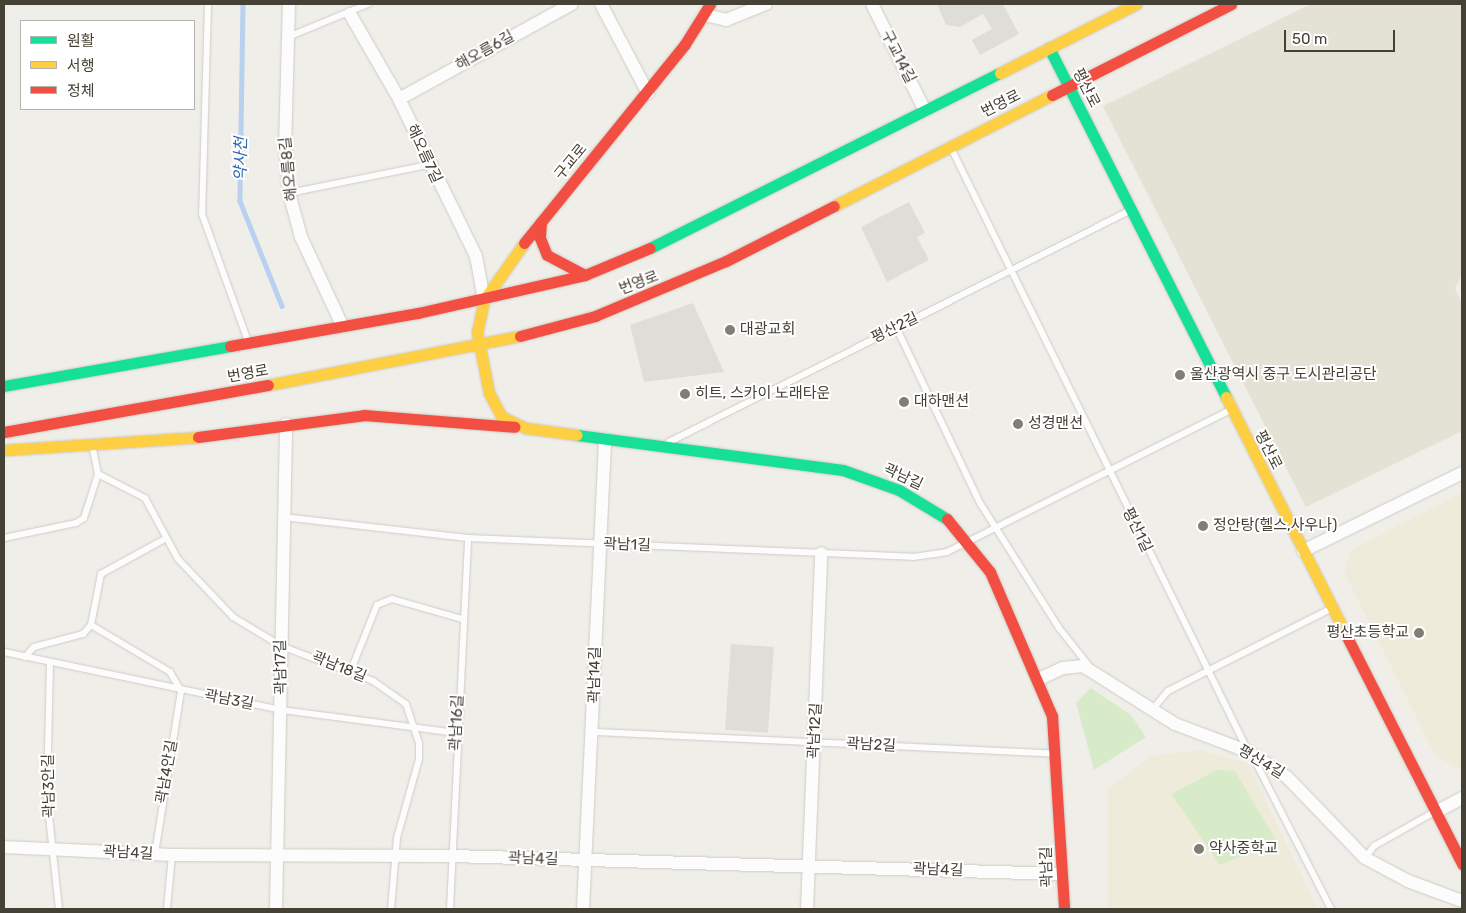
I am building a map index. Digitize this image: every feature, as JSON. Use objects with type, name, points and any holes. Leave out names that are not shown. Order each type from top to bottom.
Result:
[{"type":"main road","name":"번영로","points":[[4,386],[484,300],[585,275],[657,245],[1136,4]]},
{"type":"main road","name":"번영로","points":[[4,432],[478,348],[595,316],[677,284],[1231,4]]},
{"type":"main road","name":"구교로","points":[[478,348],[484,300],[541,222],[648,94],[707,9]]},
{"type":"main road","name":"평산로","points":[[1049,48],[1462,864]]},
{"type":"main road","points":[[541,222],[540,238],[547,254],[585,275]]},
{"type":"main road","name":"곽남길","points":[[478,348],[494,407],[502,417],[526,428],[661,448],[816,466],[868,478],[926,505],[969,540],[990,572],[1039,679],[1052,716],[1058,754],[1064,909]]},
{"type":"main road","points":[[4,450],[93,449],[286,424],[401,415],[526,428]]},
{"type":"street","name":"해오름8길","points":[[288,4],[285,144],[289,193],[301,237],[342,325]]},
{"type":"street","name":"해오름6길","points":[[399,99],[572,4]]},
{"type":"street","points":[[601,4],[648,94]]},
{"type":"street","points":[[707,9],[726,20],[766,4]]},
{"type":"street","name":"구교14길","points":[[872,4],[925,111]]},
{"type":"street","name":"해오름7길","points":[[350,14],[399,99],[428,165],[476,256],[484,300]]},
{"type":"street","name":"곽남17길","points":[[276,909],[282,710],[281,646],[286,424]]},
{"type":"street","name":"곽남14길","points":[[583,909],[584,860],[594,732],[599,544],[605,440]]},
{"type":"street","points":[[1303,551],[1462,473]]},
{"type":"street","name":"곽남12길","points":[[808,909],[821,553]]},
{"type":"street","name":"평산4길","points":[[1039,679],[1074,665],[1093,671],[1152,710],[1191,731],[1249,752],[1286,776],[1365,858],[1408,881],[1462,901]]},
{"type":"street","points":[[1436,812],[1462,798]]},
{"type":"street","name":"곽남4길","points":[[4,847],[172,855],[452,856],[1062,874]]},
{"type":"lane","points":[[208,4],[202,214],[248,341]]},
{"type":"lane","points":[[288,37],[350,14],[368,4]]},
{"type":"lane","name":"평산1길","points":[[950,147],[1206,672],[1332,909]]},
{"type":"lane","points":[[289,193],[428,165]]},
{"type":"lane","name":"평산2길","points":[[661,448],[896,327],[1130,211]]},
{"type":"lane","points":[[896,327],[980,503],[998,528],[1059,628],[1093,671]]},
{"type":"lane","name":"곽남1길","points":[[283,517],[468,538],[913,557],[947,552],[1231,410]]},
{"type":"lane","points":[[4,538],[76,523],[84,518],[98,474],[93,449]]},
{"type":"lane","name":"곽남18길","points":[[98,474],[145,498],[165,539],[214,601],[281,646],[351,670],[395,693],[406,704],[416,729],[419,759],[394,856],[391,909]]},
{"type":"lane","name":"곽남16길","points":[[450,909],[462,618],[468,538]]},
{"type":"lane","points":[[25,656],[34,647],[83,634],[91,625],[102,574],[165,539]]},
{"type":"lane","points":[[351,670],[377,606],[392,599],[462,618]]},
{"type":"lane","points":[[1152,710],[1168,691],[1332,608]]},
{"type":"lane","points":[[91,625],[170,672],[181,691]]},
{"type":"lane","name":"곽남3길","points":[[4,652],[181,691],[282,710],[457,733]]},
{"type":"lane","name":"곽남3안길","points":[[50,662],[47,797],[58,909]]},
{"type":"lane","name":"곽남4안길","points":[[156,854],[181,691]]},
{"type":"lane","name":"곽남2길","points":[[594,732],[1058,754]]},
{"type":"lane","points":[[1365,858],[1374,846],[1436,812]]},
{"type":"lane","points":[[167,909],[172,855]]},
{"type":"shaded area","points":[[937,4],[1003,4],[1019,34],[980,55],[972,40],[992,29],[983,14],[960,27],[946,25]]},
{"type":"shaded area","points":[[1311,4],[1462,4],[1462,275],[1455,288],[1462,305],[1462,431],[1306,507],[1103,106]]},
{"type":"shaded area","points":[[909,202],[925,233],[917,237],[929,260],[887,282],[861,227]]},
{"type":"shaded area","points":[[693,303],[724,372],[644,382],[630,325]]},
{"type":"shaded area","name":"평산초등학교","points":[[1462,493],[1462,770],[1436,757],[1344,572],[1351,550]]},
{"type":"shaded area","points":[[731,644],[774,647],[768,733],[725,730]]},
{"type":"shaded area","name":"약사중학교","points":[[1199,750],[1248,764],[1318,909],[1108,909],[1108,789],[1151,756]]},
{"type":"green space","points":[[1091,688],[1131,715],[1146,737],[1094,770],[1076,703]]},
{"type":"green space","points":[[1217,770],[1235,771],[1277,842],[1220,865],[1171,794]]},
{"type":"waterway","name":"약사천","points":[[243,4],[240,201],[282,306]]},
{"type":"traffic: fast","points":[[1049,48],[1226,397]]},
{"type":"traffic: fast","points":[[650,248],[1000,73]]},
{"type":"traffic: fast","points":[[4,386],[230,346]]},
{"type":"traffic: fast","points":[[577,435],[843,470],[899,490],[947,519]]},
{"type":"traffic: slow","points":[[1000,73],[1136,4]]},
{"type":"traffic: slow","points":[[834,206],[1052,95]]},
{"type":"traffic: slow","points":[[524,243],[484,300],[477,332],[489,393],[502,417],[526,428],[577,435]]},
{"type":"traffic: slow","points":[[268,385],[520,336]]},
{"type":"traffic: slow","points":[[1226,397],[1346,635]]},
{"type":"traffic: slow","points":[[4,450],[198,437]]},
{"type":"traffic: jam","points":[[524,243],[685,44],[710,4]]},
{"type":"traffic: jam","points":[[1052,95],[1231,4]]},
{"type":"traffic: jam","points":[[520,336],[595,316],[726,261],[834,206]]},
{"type":"traffic: jam","points":[[541,222],[540,238],[547,255],[585,275]]},
{"type":"traffic: jam","points":[[230,346],[418,313],[585,275],[650,248]]},
{"type":"traffic: jam","points":[[4,432],[268,385]]},
{"type":"traffic: jam","points":[[198,437],[364,415],[515,427]]},
{"type":"traffic: jam","points":[[947,519],[990,572],[1052,716],[1064,909]]},
{"type":"traffic: jam","points":[[1346,635],[1462,864]]},
{"type":"place","name":"대광교회","points":[[730,330]]},
{"type":"place","name":"울산광역시 중구 도시관리공단","points":[[1180,375]]},
{"type":"place","name":"히트, 스카이 노래타운","points":[[685,394]]},
{"type":"place","name":"대하맨션","points":[[904,402]]},
{"type":"place","name":"성경맨션","points":[[1018,424]]},
{"type":"place","name":"정안탕(헬스,사우나)","points":[[1203,526]]},
{"type":"place","name":"평산초등학교","points":[[1419,633]]},
{"type":"place","name":"약사중학교","points":[[1199,849]]}]
